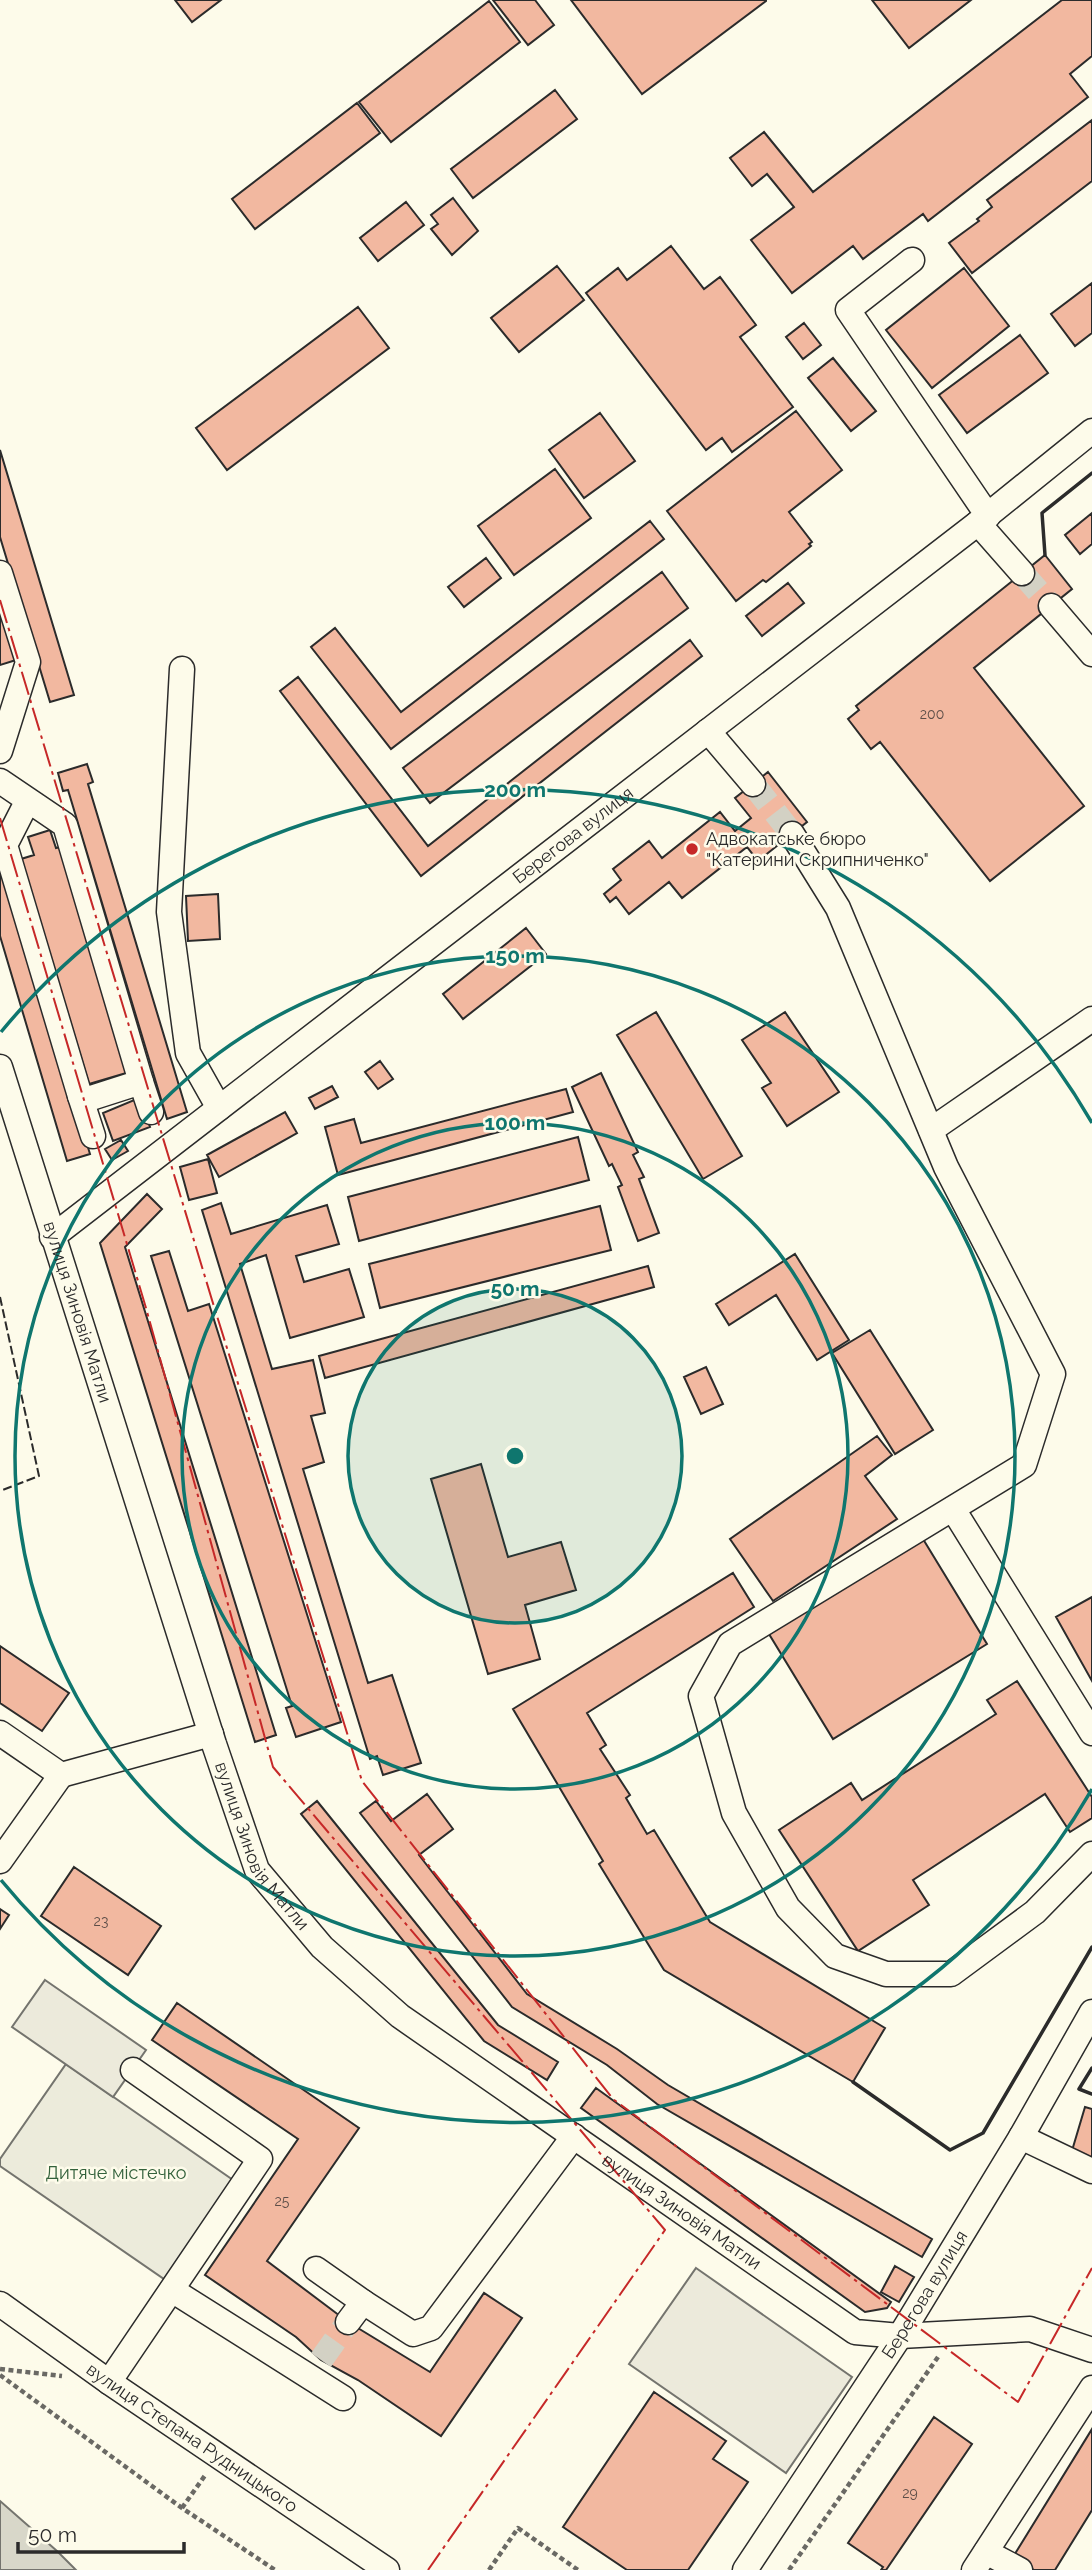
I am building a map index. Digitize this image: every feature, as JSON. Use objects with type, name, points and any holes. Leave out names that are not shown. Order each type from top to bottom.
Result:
[{"type":"street","points":[[912,260],[848,310],[983,519],[1022,573]]},
{"type":"street","name":"Берегова вулиця","points":[[52,1237],[983,519],[1092,431]]},
{"type":"street","points":[[0,573],[28,662],[0,751]]},
{"type":"street","points":[[1051,606],[1092,654]]},
{"type":"street","points":[[182,669],[169,912],[188,1053],[219,1108]]},
{"type":"street","points":[[708,731],[753,784]]},
{"type":"street","points":[[0,781],[65,825],[151,1112]]},
{"type":"street","points":[[28,800],[5,845],[93,1136]]},
{"type":"street","points":[[792,834],[838,908],[946,1167],[1052,1374],[1024,1465],[730,1644],[701,1696],[734,1813],[788,1908],[835,1956],[886,1974],[951,1974],[1035,1912],[1092,1854]]},
{"type":"street","points":[[930,1130],[1092,1019]]},
{"type":"street","name":"вулиця Зиновія Матли","points":[[0,1067],[9,1129],[52,1237],[257,1870],[322,1947],[400,2016],[855,2332],[900,2336],[1030,2329],[1092,2350]]},
{"type":"street","points":[[80,1096],[88,1099],[141,1082]]},
{"type":"street","points":[[953,1509],[1092,1733]]},
{"type":"street","points":[[0,1733],[61,1775]]},
{"type":"street","points":[[0,1861],[61,1775],[211,1734]]},
{"type":"street","name":"Берегова вулиця","points":[[745,2570],[900,2336],[1021,2137],[1092,2012]]},
{"type":"street","points":[[109,2382],[260,2159],[133,2070]]},
{"type":"street","points":[[316,2269],[413,2334],[431,2328],[574,2136]]},
{"type":"street","points":[[1021,2137],[1092,2171]]},
{"type":"street","points":[[172,2290],[315,2368],[343,2398]]},
{"type":"street","points":[[348,2322],[363,2302]]},
{"type":"street","name":"вулиця Степана Рудницького","points":[[0,2304],[109,2382],[387,2570]]},
{"type":"street","points":[[1020,2570],[980,2561],[1092,2388]]},
{"type":"path","points":[[789,2570],[955,2334]]},
{"type":"path","points":[[0,2369],[68,2377]]},
{"type":"path","points":[[0,2375],[183,2508],[275,2570]]},
{"type":"path","points":[[183,2508],[219,2456]]},
{"type":"path","points":[[489,2570],[518,2528],[578,2570]]},
{"type":"green space","name":"Дитяче містечко","points":[[66,2064],[233,2180],[164,2279],[0,2166],[0,2159]]},
{"type":"shaded area","points":[[45,1980],[146,2050],[113,2097],[12,2027]]},
{"type":"shaded area","points":[[696,2268],[852,2377],[786,2473],[629,2364]]},
{"type":"shaded area","points":[[0,2501],[57,2551],[76,2570],[0,2570]]},
{"type":"building","points":[[175,0],[221,0],[192,22]]},
{"type":"building","points":[[493,0],[535,0],[554,25],[528,45]]},
{"type":"building","points":[[571,0],[766,0],[766,1],[642,94]]},
{"type":"building","points":[[872,0],[971,0],[909,48]]},
{"type":"building","points":[[1062,0],[1092,0],[1092,56],[1070,74],[1088,97],[928,221],[923,214],[863,259],[853,246],[792,293],[751,240],[794,207],[767,174],[752,186],[730,158],[764,132],[813,192]]},
{"type":"building","points":[[489,1],[520,42],[391,142],[359,102]]},
{"type":"building","points":[[555,90],[577,119],[473,198],[451,169]]},
{"type":"building","points":[[357,103],[380,133],[255,229],[232,199]]},
{"type":"building","points":[[1092,120],[1092,181],[972,273],[949,243],[979,221],[977,219],[992,207],[987,200]]},
{"type":"building","points":[[453,198],[478,231],[452,255],[431,229],[438,224],[431,215]]},
{"type":"building","points":[[406,202],[424,225],[378,261],[360,238]]},
{"type":"building","points":[[671,246],[704,289],[720,277],[756,325],[740,337],[793,407],[732,452],[722,438],[706,450],[586,293],[618,268],[627,280]]},
{"type":"building","points":[[557,266],[584,300],[519,352],[491,318]]},
{"type":"building","points":[[964,268],[1009,326],[932,388],[886,330]]},
{"type":"building","points":[[1092,283],[1092,333],[1075,346],[1051,314]]},
{"type":"building","points":[[358,307],[389,348],[227,470],[196,428]]},
{"type":"building","points":[[804,323],[821,345],[803,359],[786,337]]},
{"type":"building","points":[[1020,335],[1048,373],[967,433],[939,395]]},
{"type":"building","points":[[833,358],[876,411],[851,431],[808,378]]},
{"type":"building","points":[[796,411],[842,470],[789,512],[812,542],[809,544],[811,546],[766,582],[763,580],[736,601],[667,511]]},
{"type":"building","points":[[600,413],[635,461],[584,498],[549,450]]},
{"type":"building","points":[[0,450],[74,695],[50,702],[0,537]]},
{"type":"building","points":[[555,469],[591,518],[514,575],[478,526]]},
{"type":"building","points":[[1092,513],[1092,544],[1080,554],[1065,535]]},
{"type":"building","points":[[650,521],[664,539],[391,749],[311,647],[335,628],[401,712]]},
{"type":"building","points":[[1045,555],[1072,589],[974,668],[1084,806],[990,881],[880,742],[871,749],[848,719],[859,710],[856,706]]},
{"type":"building","points":[[486,558],[501,578],[464,607],[448,587]]},
{"type":"building","points":[[662,572],[688,608],[430,803],[403,768]]},
{"type":"building","points":[[788,583],[804,603],[762,636],[746,616]]},
{"type":"building","points":[[0,608],[16,660],[0,665]]},
{"type":"building","points":[[690,640],[702,656],[421,876],[280,691],[298,677],[428,846]]},
{"type":"building","points":[[87,764],[93,782],[88,784],[187,1112],[167,1119],[68,790],[63,791],[58,773]]},
{"type":"building","points":[[768,772],[807,822],[758,861],[747,847],[682,898],[669,882],[629,914],[616,897],[610,902],[604,894],[621,880],[613,869],[649,841],[662,858],[720,812],[735,831],[751,818],[735,798]]},
{"type":"building","points":[[50,830],[56,848],[65,846],[133,1071],[89,1084],[21,859],[34,855],[28,837]]},
{"type":"building","points":[[0,855],[90,1154],[67,1161],[0,936]]},
{"type":"building","points":[[218,894],[220,939],[188,941],[186,896]]},
{"type":"building","points":[[526,928],[546,954],[463,1019],[443,994]]},
{"type":"building","points":[[656,1012],[742,1156],[703,1179],[617,1035]]},
{"type":"building","points":[[785,1012],[839,1092],[787,1126],[762,1088],[771,1083],[742,1040]]},
{"type":"building","points":[[380,1061],[393,1079],[378,1089],[365,1072]]},
{"type":"building","points":[[601,1073],[638,1152],[633,1155],[644,1177],[639,1179],[659,1233],[638,1241],[618,1187],[622,1185],[612,1164],[609,1166],[572,1087]]},
{"type":"building","points":[[332,1086],[338,1097],[315,1109],[309,1098]]},
{"type":"building","points":[[566,1089],[573,1112],[338,1175],[325,1127],[354,1119],[361,1143]]},
{"type":"building","points":[[139,1098],[150,1127],[113,1141],[103,1113]]},
{"type":"building","points":[[285,1112],[297,1133],[219,1177],[207,1155]]},
{"type":"building","points":[[578,1137],[589,1180],[359,1241],[348,1197]]},
{"type":"building","points":[[121,1140],[128,1151],[112,1160],[105,1149]]},
{"type":"building","points":[[208,1159],[217,1193],[189,1200],[180,1167]]},
{"type":"building","points":[[147,1194],[162,1209],[125,1247],[276,1735],[255,1742],[100,1243]]},
{"type":"building","points":[[221,1203],[231,1234],[327,1205],[339,1244],[296,1256],[304,1282],[349,1269],[364,1317],[290,1338],[266,1255],[240,1264],[272,1369],[313,1360],[325,1413],[311,1416],[324,1462],[303,1469],[368,1683],[392,1675],[421,1763],[383,1775],[377,1756],[370,1759],[202,1210]]},
{"type":"building","points":[[600,1206],[611,1250],[380,1308],[369,1264]]},
{"type":"building","points":[[169,1251],[188,1311],[209,1304],[341,1722],[296,1737],[286,1708],[292,1706],[151,1256]]},
{"type":"building","points":[[795,1254],[849,1340],[817,1360],[776,1295],[729,1325],[716,1304]]},
{"type":"building","points":[[648,1266],[654,1287],[325,1378],[319,1356]]},
{"type":"building","points":[[870,1330],[933,1430],[895,1454],[832,1353]]},
{"type":"building","points":[[706,1367],[723,1404],[701,1414],[684,1377]]},
{"type":"building","points":[[877,1436],[892,1455],[865,1476],[897,1519],[773,1601],[730,1539]]},
{"type":"building","points":[[481,1464],[508,1557],[561,1542],[576,1590],[525,1605],[540,1659],[488,1674],[431,1479]]},
{"type":"building","points":[[923,1539],[987,1644],[833,1739],[769,1634]]},
{"type":"building","points":[[733,1573],[754,1607],[587,1713],[606,1745],[600,1749],[630,1795],[626,1798],[647,1834],[654,1830],[710,1922],[885,2028],[853,2082],[664,1970],[599,1864],[603,1861],[513,1709]]},
{"type":"building","points":[[1092,1597],[1092,1681],[1056,1617]]},
{"type":"building","points":[[0,1646],[69,1693],[42,1731],[0,1703]]},
{"type":"building","points":[[1017,1681],[1092,1797],[1092,1818],[1070,1832],[1045,1794],[913,1880],[929,1905],[858,1951],[779,1830],[851,1783],[862,1800],[996,1714],[987,1700]]},
{"type":"building","points":[[427,1794],[453,1829],[419,1855],[527,1994],[617,2049],[668,2085],[932,2239],[922,2257],[657,2104],[607,2065],[512,2007],[360,1813],[376,1801],[391,1821]]},
{"type":"building","points":[[317,1801],[498,2025],[558,2062],[547,2080],[484,2041],[301,1814]]},
{"type":"building","points":[[74,1867],[161,1926],[128,1975],[41,1916]]},
{"type":"building","points":[[0,1909],[9,1915],[0,1929]]},
{"type":"building","points":[[177,2003],[359,2128],[267,2261],[348,2322],[430,2372],[484,2293],[522,2318],[441,2436],[358,2380],[321,2360],[296,2337],[205,2275],[298,2139],[152,2040]]},
{"type":"building","points":[[596,2088],[891,2302],[887,2308],[865,2312],[581,2108]]},
{"type":"building","points":[[1085,2107],[1092,2109],[1092,2160],[1071,2154]]},
{"type":"building","points":[[895,2266],[914,2277],[899,2302],[881,2292]]},
{"type":"building","points":[[654,2392],[726,2441],[713,2459],[748,2482],[688,2570],[627,2570],[563,2527]]},
{"type":"building","points":[[934,2417],[972,2444],[886,2570],[881,2570],[883,2567],[848,2543]]},
{"type":"building","points":[[1092,2429],[1092,2510],[1055,2570],[1034,2570],[1013,2557]]},
{"type":"tunnel","points":[[1022,573],[1051,606]]},
{"type":"tunnel","points":[[753,784],[792,834]]},
{"type":"tunnel","points":[[321,2360],[348,2322]]},
{"type":"fence","points":[[0,1297],[39,1476],[0,1491]]},
{"type":"wall","points":[[1045,555],[1042,513],[1092,473]]},
{"type":"wall","points":[[853,2082],[950,2150],[983,2133],[1092,1947]]},
{"type":"wall","points":[[1092,2068],[1079,2089],[1092,2094]]},
{"type":"power","points":[[0,600],[212,1300],[362,1781],[613,2099],[1018,2402],[1092,2268]]},
{"type":"power","points":[[0,818],[146,1308],[273,1767],[665,2230],[428,2570]]},
{"type":"place","name":"Адвокатське бюро \"Катерини Скрипниченко\"","points":[[692,849]]}]
